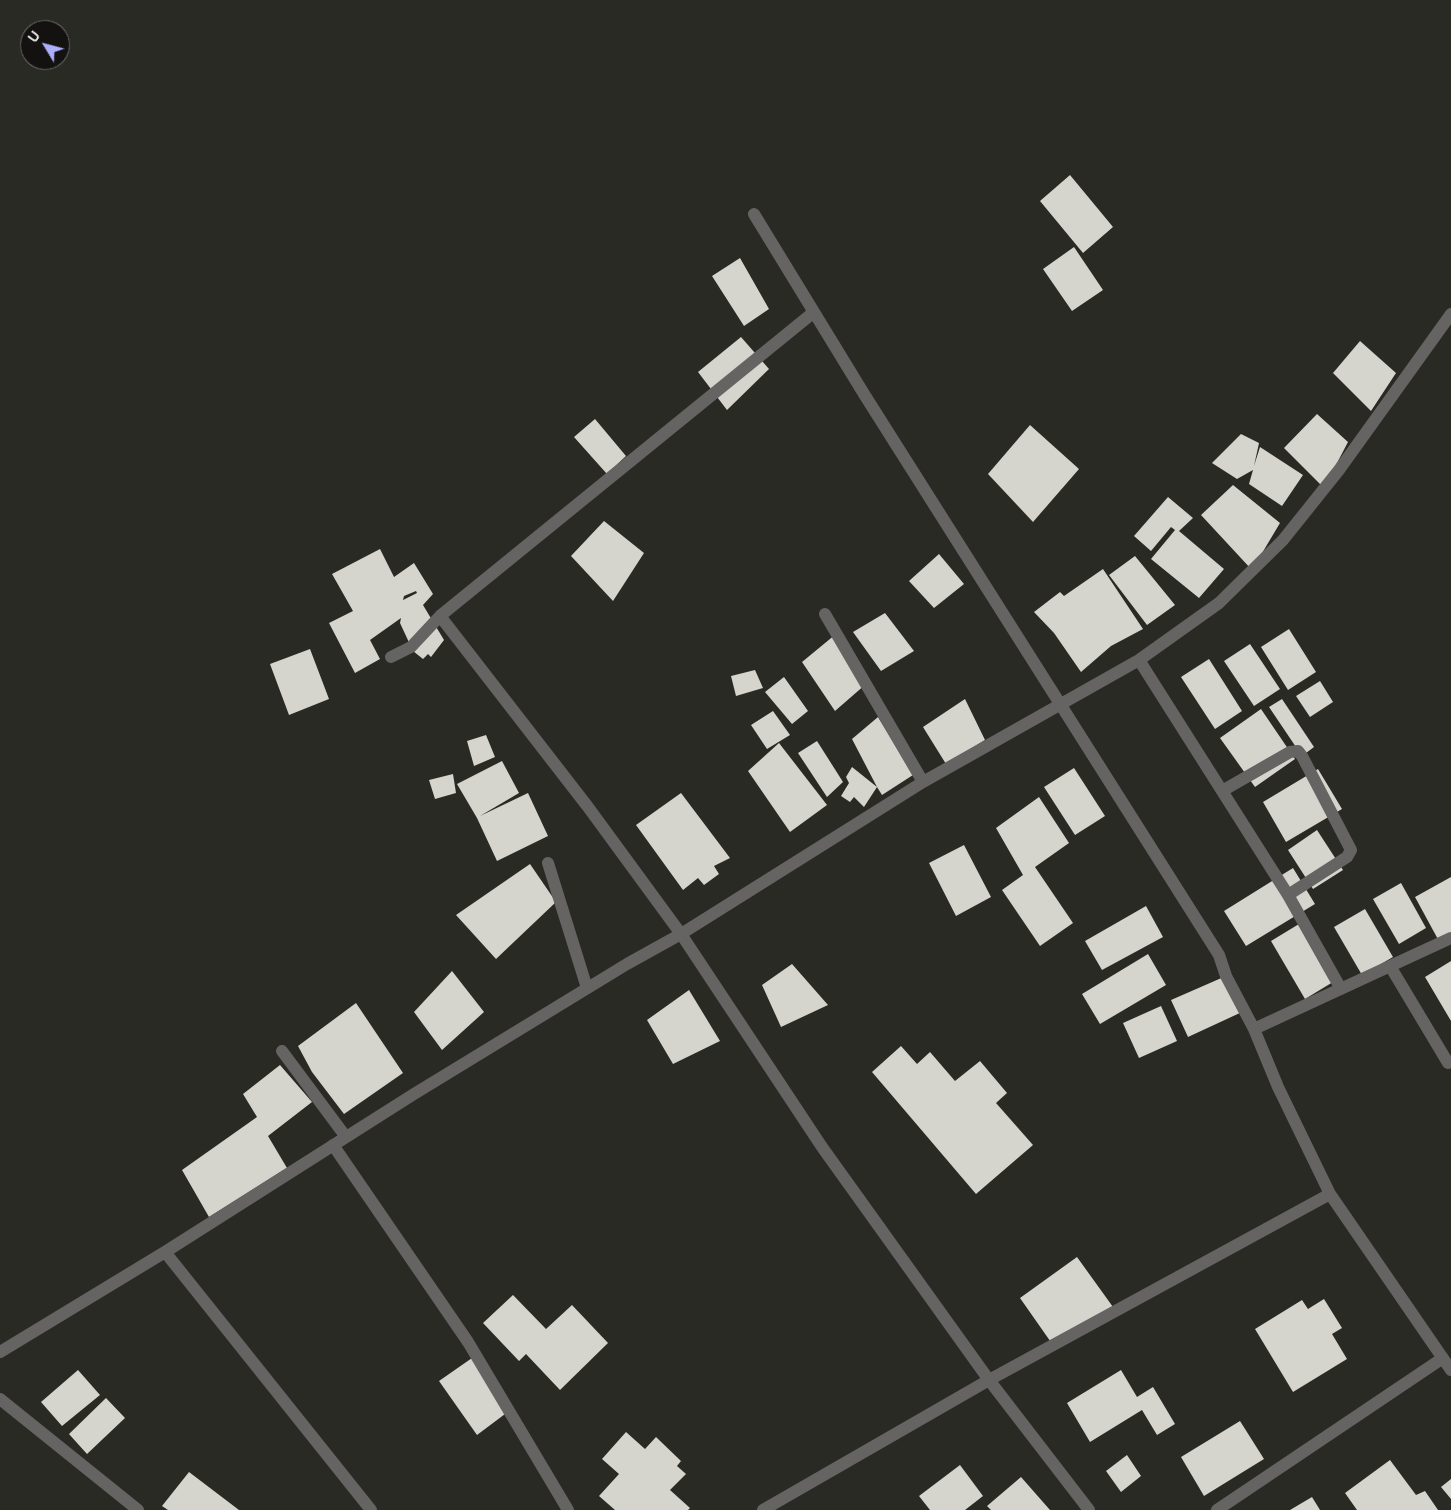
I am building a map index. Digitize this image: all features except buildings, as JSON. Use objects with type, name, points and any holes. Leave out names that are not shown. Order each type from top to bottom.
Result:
[{"type":"street","points":[[754,214],[1219,955],[1226,976],[1254,1029],[1278,1087],[1330,1194],[1451,1370]]},
{"type":"street","points":[[391,658],[411,647],[440,616],[814,312]]},
{"type":"street","points":[[0,1352],[165,1252],[333,1145],[587,988],[681,934],[923,782],[1139,660],[1218,603],[1283,540],[1339,470],[1451,314]]},
{"type":"street","points":[[824,614],[923,782]]},
{"type":"street","points":[[440,616],[588,807],[681,934],[822,1147],[989,1380],[1088,1510]]},
{"type":"street","points":[[1139,660],[1288,895],[1341,989]]},
{"type":"street","points":[[1222,791],[1290,752],[1298,751],[1302,756],[1351,850],[1347,857],[1288,895]]},
{"type":"street","points":[[548,863],[587,988]]},
{"type":"street","points":[[1254,1029],[1451,938]]},
{"type":"street","points":[[1390,966],[1448,1063]]},
{"type":"street","points":[[282,1051],[346,1137]]},
{"type":"street","points":[[333,1145],[468,1342],[568,1510]]},
{"type":"street","points":[[762,1510],[989,1380],[1330,1194]]},
{"type":"street","points":[[165,1252],[371,1510]]},
{"type":"street","points":[[1217,1510],[1443,1358]]},
{"type":"street","points":[[0,1398],[138,1510]]}]
